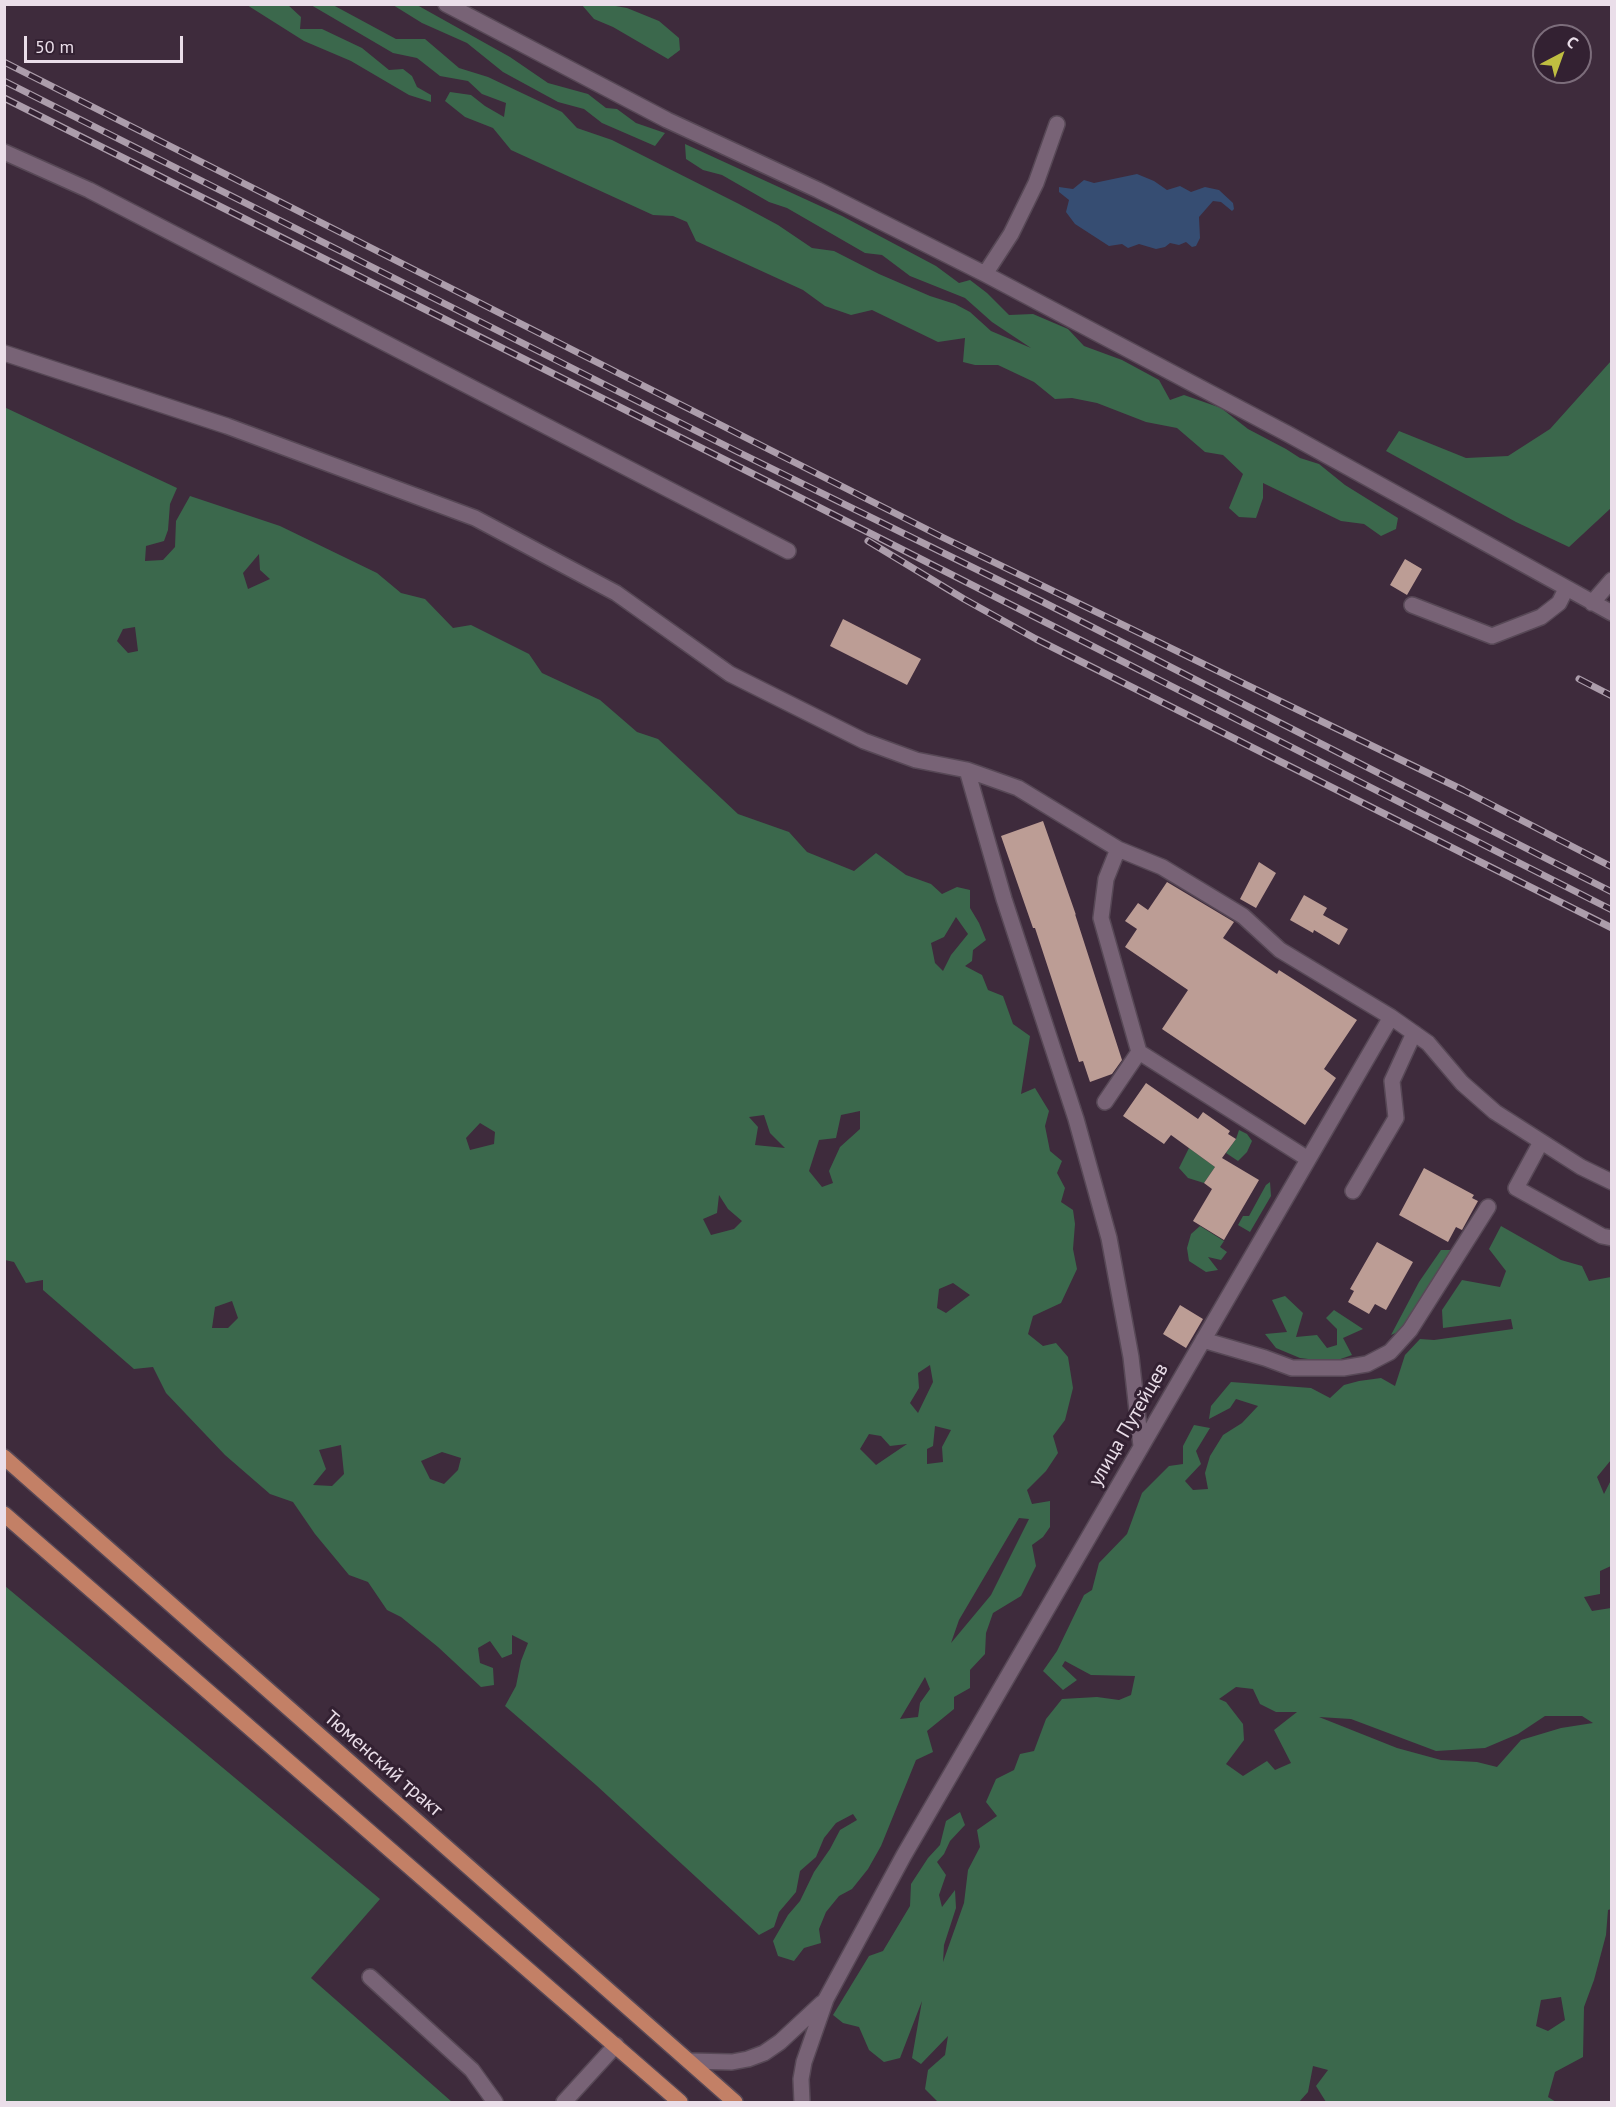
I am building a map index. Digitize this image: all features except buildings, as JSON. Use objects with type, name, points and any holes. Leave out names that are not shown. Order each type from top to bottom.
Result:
[{"type":"main road","name":"Тюменский тракт","points":[[4,1457],[735,2103]]},
{"type":"main road","points":[[4,1514],[680,2103]]},
{"type":"street","points":[[446,4],[667,120],[818,190],[985,274],[1307,444],[1611,614]]},
{"type":"street","points":[[985,274],[1011,234],[1036,183],[1057,124]]},
{"type":"street","points":[[4,152],[89,190],[788,551]]},
{"type":"street","points":[[4,353],[227,426],[475,518],[616,593],[730,674],[864,741],[916,760],[967,770],[1018,788],[1118,849],[1162,867],[1243,916],[1280,950],[1391,1017],[1428,1043],[1462,1083],[1495,1112],[1581,1167],[1611,1182]]},
{"type":"street","points":[[1592,603],[1611,580]]},
{"type":"street","points":[[1412,605],[1492,636],[1541,616],[1559,603],[1566,589]]},
{"type":"street","points":[[967,770],[1004,899],[1076,1119],[1109,1238],[1131,1357],[1141,1446]]},
{"type":"street","points":[[1118,849],[1106,879],[1101,918],[1139,1052],[1308,1160]]},
{"type":"street","name":"улица Путейцев","points":[[826,1999],[904,1855],[1391,1017]]},
{"type":"street","points":[[1353,1191],[1396,1118],[1392,1081],[1414,1033]]},
{"type":"street","points":[[1105,1102],[1139,1052]]},
{"type":"street","points":[[1541,1142],[1516,1188],[1602,1236],[1611,1238]]},
{"type":"street","points":[[1203,1341],[1292,1368],[1344,1368],[1367,1364],[1390,1352],[1410,1330],[1488,1207]]},
{"type":"street","points":[[370,1977],[472,2070],[495,2103]]},
{"type":"street","points":[[689,2061],[732,2062],[748,2059],[764,2052],[780,2042],[807,2019],[826,1999]]},
{"type":"street","points":[[802,2103],[801,2079],[804,2062],[826,1999]]},
{"type":"street","points":[[564,2103],[616,2045]]},
{"type":"green space","points":[[247,5],[288,5],[301,17],[300,29],[322,29],[362,48],[389,70],[403,69],[412,76],[417,87],[431,95],[431,102],[409,95],[351,61],[304,41]]},
{"type":"green space","points":[[311,5],[333,5],[396,39],[425,39],[459,68],[488,77],[562,112],[577,128],[612,140],[739,204],[778,225],[812,248],[834,251],[879,274],[955,304],[970,312],[991,331],[1031,348],[992,322],[965,298],[910,276],[882,255],[865,253],[787,208],[769,202],[722,175],[703,170],[686,159],[685,144],[842,216],[936,266],[959,283],[970,280],[1009,315],[1033,314],[1068,329],[1084,346],[1122,360],[1159,380],[1170,400],[1184,395],[1221,408],[1248,429],[1300,458],[1319,464],[1345,485],[1398,518],[1396,529],[1381,536],[1364,524],[1341,521],[1263,483],[1263,498],[1256,518],[1239,517],[1229,508],[1243,474],[1223,455],[1205,452],[1177,428],[1146,422],[1097,403],[1072,398],[1055,399],[1034,382],[998,365],[975,365],[963,362],[965,338],[938,342],[872,310],[851,315],[825,306],[803,290],[696,241],[687,222],[673,216],[653,215],[511,150],[493,128],[465,117],[445,101],[450,92],[471,95],[504,117],[506,103],[482,94],[468,81],[440,76],[417,58],[393,53]]},
{"type":"green space","points":[[393,5],[417,5],[510,57],[548,83],[588,94],[606,108],[617,109],[636,123],[665,133],[655,146],[602,123],[584,109],[558,102],[503,72],[467,43],[422,23]]},
{"type":"green space","points":[[582,5],[610,5],[627,8],[659,21],[679,38],[680,50],[668,59],[613,27],[594,19]]},
{"type":"green space","points":[[1611,361],[1611,508],[1569,547],[1516,522],[1386,451],[1399,431],[1466,458],[1508,456],[1550,429]]},
{"type":"green space","points":[[4,407],[177,488],[170,504],[168,530],[164,541],[146,546],[145,561],[163,560],[175,547],[176,521],[190,496],[280,526],[377,573],[401,593],[425,599],[453,628],[471,625],[529,654],[542,673],[600,700],[637,732],[658,739],[738,814],[789,832],[807,852],[854,871],[876,853],[906,875],[931,884],[942,894],[957,887],[970,890],[970,908],[986,940],[973,950],[972,961],[965,966],[982,975],[988,990],[1003,996],[1013,1024],[1030,1036],[1021,1094],[1035,1088],[1049,1111],[1045,1126],[1050,1151],[1062,1161],[1057,1173],[1065,1188],[1061,1202],[1073,1210],[1075,1224],[1073,1249],[1077,1269],[1061,1303],[1033,1316],[1028,1334],[1043,1346],[1056,1343],[1068,1357],[1073,1388],[1065,1420],[1053,1436],[1058,1453],[1046,1471],[1027,1490],[1032,1504],[1050,1501],[1050,1527],[1043,1537],[1032,1545],[1036,1566],[1021,1596],[993,1613],[986,1633],[985,1654],[970,1670],[970,1688],[954,1697],[954,1709],[927,1731],[933,1752],[916,1760],[881,1846],[868,1869],[852,1889],[839,1896],[826,1912],[819,1929],[821,1943],[804,1948],[794,1961],[778,1956],[773,1941],[788,1915],[800,1901],[814,1872],[840,1830],[857,1820],[853,1814],[836,1823],[824,1838],[816,1857],[800,1871],[796,1892],[779,1912],[774,1927],[759,1935],[596,1785],[505,1706],[516,1686],[521,1661],[528,1643],[512,1635],[512,1654],[502,1658],[490,1641],[478,1648],[480,1663],[493,1668],[494,1685],[481,1687],[438,1647],[401,1617],[387,1610],[368,1582],[349,1575],[315,1534],[293,1502],[270,1494],[225,1455],[166,1393],[153,1367],[134,1369],[43,1290],[43,1280],[26,1283],[14,1262],[5,1260]],"holes":[[[259,554],[260,570],[270,579],[248,589],[243,573]],[[135,627],[138,651],[128,653],[117,641],[123,629]],[[956,917],[968,934],[951,955],[943,971],[935,963],[931,943],[944,937]],[[860,1111],[860,1129],[840,1147],[829,1171],[833,1183],[822,1187],[809,1171],[819,1140],[836,1138],[841,1115]],[[764,1115],[770,1133],[785,1148],[755,1145],[758,1127],[749,1117]],[[480,1123],[495,1132],[494,1144],[470,1150],[466,1138]],[[719,1195],[728,1209],[742,1221],[734,1229],[711,1235],[703,1219],[717,1213]],[[953,1283],[970,1295],[946,1313],[937,1308],[939,1289]],[[232,1301],[238,1318],[228,1328],[212,1328],[215,1307]],[[930,1365],[933,1382],[918,1413],[910,1403],[919,1388],[918,1373]],[[935,1426],[951,1430],[942,1447],[943,1462],[927,1464],[927,1449],[933,1446]],[[869,1434],[881,1436],[890,1446],[907,1444],[876,1465],[860,1449]],[[341,1445],[344,1474],[332,1486],[313,1485],[326,1469],[319,1450]],[[442,1452],[461,1458],[458,1470],[444,1484],[430,1479],[421,1461]],[[1019,1518],[1029,1519],[991,1595],[951,1643],[959,1620]],[[925,1677],[930,1689],[920,1703],[918,1717],[900,1719]]]},
{"type":"green space","points":[[1239,1130],[1247,1134],[1252,1141],[1247,1152],[1238,1161],[1226,1153],[1236,1139]]},
{"type":"green space","points":[[1189,1148],[1215,1167],[1204,1183],[1188,1178],[1179,1168]]},
{"type":"green space","points":[[1270,1182],[1271,1196],[1250,1232],[1238,1225],[1243,1216],[1249,1216],[1266,1185]]},
{"type":"green space","points":[[1200,1226],[1224,1241],[1220,1247],[1227,1252],[1221,1260],[1208,1257],[1218,1270],[1206,1272],[1189,1261],[1187,1248],[1191,1234]]},
{"type":"green space","points":[[1501,1226],[1561,1260],[1582,1266],[1589,1281],[1611,1277],[1611,1460],[1597,1477],[1604,1494],[1611,1480],[1611,1566],[1600,1571],[1600,1594],[1584,1597],[1592,1611],[1611,1608],[1611,1909],[1608,1910],[1606,1935],[1584,2007],[1583,2057],[1555,2072],[1548,2097],[1556,2102],[1326,2102],[1316,2086],[1328,2070],[1313,2066],[1308,2092],[1299,2102],[937,2101],[925,2089],[928,2070],[945,2055],[948,2036],[921,2064],[912,2058],[922,2001],[900,2058],[884,2062],[869,2050],[859,2027],[843,2023],[833,2015],[869,1956],[883,1951],[910,1906],[911,1884],[928,1858],[940,1845],[946,1821],[960,1812],[965,1825],[950,1841],[937,1862],[946,1875],[939,1895],[942,1907],[955,1890],[956,1908],[944,1945],[943,1962],[964,1903],[968,1870],[980,1847],[977,1830],[997,1816],[986,1802],[996,1779],[1014,1770],[1020,1754],[1034,1751],[1046,1719],[1062,1699],[1097,1697],[1119,1700],[1131,1695],[1135,1676],[1091,1675],[1065,1661],[1062,1666],[1077,1680],[1063,1690],[1043,1671],[1057,1651],[1084,1595],[1092,1590],[1099,1563],[1127,1534],[1142,1493],[1169,1466],[1183,1464],[1183,1446],[1194,1425],[1210,1428],[1196,1451],[1201,1464],[1185,1481],[1193,1490],[1208,1489],[1205,1473],[1210,1456],[1223,1435],[1242,1423],[1258,1406],[1236,1399],[1230,1408],[1209,1419],[1211,1406],[1231,1382],[1311,1388],[1330,1398],[1344,1385],[1359,1381],[1381,1378],[1395,1386],[1405,1355],[1420,1339],[1434,1340],[1513,1329],[1511,1319],[1443,1328],[1442,1310],[1462,1280],[1500,1287],[1506,1271],[1489,1249]],"holes":[[[1236,1687],[1253,1689],[1260,1704],[1276,1712],[1297,1712],[1274,1730],[1291,1763],[1275,1770],[1267,1761],[1243,1776],[1226,1764],[1244,1740],[1243,1724],[1226,1702],[1219,1699]],[[1545,1716],[1582,1716],[1593,1723],[1561,1728],[1521,1740],[1497,1767],[1477,1762],[1441,1760],[1397,1748],[1319,1717],[1351,1719],[1436,1751],[1485,1748],[1518,1734]],[[1561,1997],[1565,2020],[1548,2031],[1536,2026],[1541,2000]]]},
{"type":"green space","points":[[1441,1250],[1451,1250],[1400,1331],[1391,1335],[1419,1282]]},
{"type":"green space","points":[[1285,1296],[1303,1313],[1296,1337],[1317,1335],[1327,1348],[1337,1345],[1337,1329],[1326,1318],[1334,1310],[1363,1329],[1343,1338],[1352,1355],[1332,1362],[1300,1358],[1276,1348],[1265,1334],[1287,1332],[1272,1300]]},
{"type":"green space","points":[[5,1586],[380,1899],[311,1978],[452,2102],[5,2102]]},
{"type":"water","points":[[1137,174],[1154,181],[1167,190],[1180,186],[1191,192],[1205,187],[1219,190],[1233,203],[1234,209],[1232,211],[1221,202],[1213,201],[1199,217],[1200,238],[1196,246],[1192,247],[1186,242],[1179,245],[1170,243],[1156,249],[1139,244],[1128,248],[1122,244],[1109,246],[1075,224],[1066,212],[1069,200],[1059,192],[1059,187],[1073,189],[1084,180],[1094,183]]},
{"type":"railway","points":[[4,62],[942,537],[1463,790],[1612,867]]},
{"type":"railway","points":[[4,81],[738,452],[1041,601],[1612,892]]},
{"type":"railway","points":[[4,98],[783,489],[1612,910]]},
{"type":"railway","points":[[868,541],[1036,639],[1612,928]]},
{"type":"railway","points":[[1579,679],[1612,696]]}]
